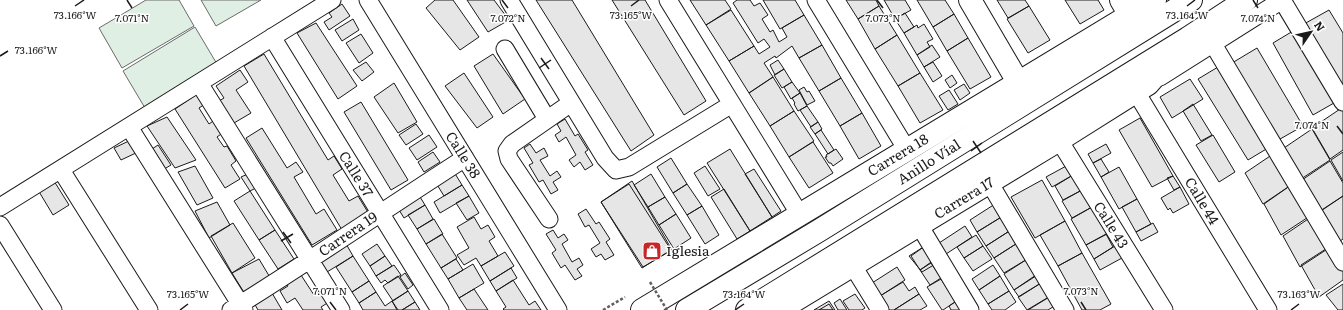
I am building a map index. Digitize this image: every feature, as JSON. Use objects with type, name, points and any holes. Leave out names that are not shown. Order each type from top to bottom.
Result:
[{"type":"main road","points":[[970,0],[1018,82]]},
{"type":"main road","name":"Carrera 18","points":[[642,310],[1018,82],[1125,8],[1155,0]]},
{"type":"main road","name":"Anillo Víal","points":[[687,310],[820,230],[1191,0]]},
{"type":"main road","points":[[747,310],[1188,38],[1246,0]]},
{"type":"main road","name":"Carrera 17","points":[[780,310],[1142,88],[1188,38]]},
{"type":"street","points":[[0,208],[332,0]]},
{"type":"street","name":"Calle 38","points":[[368,0],[558,310]]},
{"type":"street","points":[[509,0],[605,158],[616,170],[629,167],[732,104]]},
{"type":"street","points":[[668,0],[800,215]]},
{"type":"street","points":[[816,0],[907,150]]},
{"type":"street","points":[[1282,0],[1343,102]]},
{"type":"street","name":"Carrera 17","points":[[1142,88],[1282,0]]},
{"type":"street","name":"Calle 37","points":[[272,37],[440,310]]},
{"type":"street","points":[[1213,44],[1343,262]]},
{"type":"street","points":[[505,49],[547,119]]},
{"type":"street","points":[[198,83],[341,310]]},
{"type":"street","name":"Calle 44","points":[[1142,88],[1268,310]]},
{"type":"street","points":[[549,219],[509,159],[507,151],[512,144],[571,102]]},
{"type":"street","points":[[129,127],[238,308]]},
{"type":"street","name":"Calle 43","points":[[1059,140],[1164,310]]},
{"type":"street","name":"Carrera 19","points":[[238,308],[465,158]]},
{"type":"street","points":[[61,170],[149,310]]},
{"type":"street","points":[[989,182],[1065,310]]},
{"type":"street","points":[[0,224],[53,310]]},
{"type":"street","points":[[919,225],[970,310]]},
{"type":"street","points":[[853,266],[880,310]]},
{"type":"path","points":[[650,282],[667,310]]},
{"type":"green space","points":[[146,0],[179,0],[194,26],[122,68],[99,28]]},
{"type":"green space","points":[[201,0],[261,0],[216,26]]},
{"type":"green space","points":[[195,27],[217,64],[145,108],[123,71]]},
{"type":"building","points":[[435,0],[453,0],[479,37],[460,50],[426,8]]},
{"type":"building","points":[[467,0],[494,0],[509,20],[488,32]]},
{"type":"building","points":[[536,0],[572,0],[654,135],[631,151]]},
{"type":"building","points":[[612,0],[645,0],[706,101],[684,115]]},
{"type":"building","points":[[690,0],[725,0],[731,9],[706,25]]},
{"type":"building","points":[[737,0],[750,0],[754,6],[760,3],[768,15],[762,19],[770,32],[773,30],[779,42],[787,37],[782,28],[804,15],[822,45],[799,58],[792,46],[776,58],[775,56],[764,63],[773,77],[749,93],[729,61],[754,46],[759,54],[770,47],[764,39],[758,43],[733,3]]},
{"type":"building","points":[[763,0],[795,0],[804,15],[780,29]]},
{"type":"building","points":[[846,0],[876,0],[879,6],[858,19]]},
{"type":"building","points":[[884,0],[905,0],[911,10],[895,19]]},
{"type":"building","points":[[917,0],[945,0],[954,14],[933,27]]},
{"type":"building","points":[[997,0],[1025,0],[1029,6],[1008,18]]},
{"type":"building","points":[[1065,0],[1098,0],[1104,10],[1080,24]]},
{"type":"building","points":[[342,4],[350,16],[329,30],[324,22],[332,17],[329,13]]},
{"type":"building","points":[[879,6],[897,35],[875,49],[858,19]]},
{"type":"building","points":[[1029,6],[1050,40],[1028,53],[1007,19]]},
{"type":"building","points":[[731,10],[754,46],[729,61],[706,25]]},
{"type":"building","points":[[1329,10],[1343,33],[1343,90],[1304,24]]},
{"type":"building","points":[[905,13],[914,27],[904,33],[895,19]]},
{"type":"building","points":[[954,14],[968,38],[947,51],[933,27]]},
{"type":"building","points":[[353,19],[359,30],[342,41],[335,30]]},
{"type":"building","points":[[316,23],[357,86],[338,99],[297,33]]},
{"type":"building","points":[[924,24],[933,39],[927,42],[930,47],[917,55],[904,33],[917,25],[918,28]]},
{"type":"building","points":[[1293,31],[1334,103],[1313,115],[1273,43]]},
{"type":"building","points":[[361,34],[373,53],[359,63],[346,43]]},
{"type":"building","points":[[897,35],[920,73],[898,86],[875,49]]},
{"type":"building","points":[[968,38],[991,77],[970,89],[947,51]]},
{"type":"building","points":[[822,45],[841,78],[819,91],[799,58]]},
{"type":"building","points":[[932,45],[940,57],[924,67],[917,55]]},
{"type":"building","points":[[1257,48],[1303,126],[1273,143],[1227,66]]},
{"type":"building","points":[[264,54],[328,160],[334,156],[342,169],[333,175],[349,201],[358,196],[369,214],[342,230],[244,66]]},
{"type":"building","points":[[493,54],[525,99],[503,114],[474,66]]},
{"type":"building","points":[[778,60],[784,69],[775,75],[770,65]]},
{"type":"building","points":[[366,62],[374,72],[362,81],[353,70]]},
{"type":"building","points":[[933,62],[942,76],[933,82],[924,67]]},
{"type":"building","points":[[1218,67],[1268,148],[1248,160],[1198,79]]},
{"type":"building","points":[[784,69],[792,82],[782,88],[774,75]]},
{"type":"building","points":[[240,70],[248,82],[236,90],[251,113],[234,123],[219,101],[224,98],[216,86]]},
{"type":"building","points":[[464,73],[493,117],[477,128],[445,86]]},
{"type":"building","points":[[920,73],[943,110],[920,123],[898,86]]},
{"type":"building","points":[[952,75],[957,83],[950,88],[945,80]]},
{"type":"building","points":[[773,77],[794,111],[770,126],[749,93]]},
{"type":"building","points":[[841,78],[862,113],[840,126],[819,91]]},
{"type":"building","points":[[1190,79],[1203,99],[1172,118],[1160,97]]},
{"type":"building","points":[[792,82],[800,93],[791,99],[784,87]]},
{"type":"building","points":[[394,83],[417,122],[398,133],[374,97]]},
{"type":"building","points":[[964,84],[970,93],[960,100],[954,90]]},
{"type":"building","points":[[804,87],[807,92],[809,91],[815,101],[807,105],[799,90]]},
{"type":"building","points":[[949,90],[958,104],[948,110],[939,96]]},
{"type":"building","points":[[199,93],[205,104],[199,108],[209,124],[216,119],[224,132],[217,137],[224,147],[227,146],[236,161],[231,165],[240,179],[225,188],[175,109]]},
{"type":"building","points":[[800,93],[807,106],[798,111],[792,98]]},
{"type":"building","points":[[361,102],[408,180],[391,190],[344,112]]},
{"type":"building","points":[[1193,104],[1212,135],[1201,141],[1183,111]]},
{"type":"building","points":[[807,106],[818,122],[811,127],[800,110]]},
{"type":"building","points":[[1343,107],[1343,150],[1330,159],[1312,128]]},
{"type":"building","points":[[794,111],[814,141],[789,157],[770,126]]},
{"type":"building","points":[[862,113],[881,146],[859,159],[840,126]]},
{"type":"building","points":[[167,117],[196,160],[175,168],[147,126]]},
{"type":"building","points":[[1140,118],[1173,176],[1152,187],[1119,130]]},
{"type":"building","points":[[565,119],[575,136],[578,134],[588,150],[585,152],[593,165],[585,170],[580,162],[574,167],[569,160],[576,155],[566,137],[559,142],[555,135],[561,131],[557,124]]},
{"type":"building","points":[[818,122],[822,129],[815,134],[810,127]]},
{"type":"building","points":[[416,124],[423,134],[406,145],[399,135]]},
{"type":"building","points":[[262,128],[287,168],[296,162],[303,172],[294,177],[316,214],[324,209],[337,230],[312,245],[246,138]]},
{"type":"building","points":[[1312,129],[1330,160],[1298,181],[1281,150]]},
{"type":"building","points":[[821,130],[834,150],[828,154],[815,134]]},
{"type":"building","points":[[429,135],[437,147],[417,160],[409,148]]},
{"type":"building","points":[[1213,135],[1235,172],[1219,182],[1196,145]]},
{"type":"building","points":[[131,140],[138,152],[121,160],[114,148]]},
{"type":"building","points":[[813,142],[833,173],[809,188],[789,157]]},
{"type":"building","points":[[530,144],[536,153],[544,148],[548,156],[540,160],[550,176],[557,171],[561,177],[553,182],[558,190],[551,194],[543,180],[539,182],[529,165],[533,163],[524,148]]},
{"type":"building","points":[[1106,144],[1111,153],[1093,163],[1088,154]]},
{"type":"building","points":[[158,145],[171,165],[161,171],[149,151]]},
{"type":"building","points":[[730,149],[772,217],[750,231],[707,163]]},
{"type":"building","points":[[836,149],[843,159],[833,166],[825,157]]},
{"type":"building","points":[[433,152],[440,162],[424,172],[418,162]]},
{"type":"building","points":[[1276,152],[1294,183],[1263,204],[1245,173]]},
{"type":"building","points":[[1343,152],[1343,181],[1331,160]]},
{"type":"building","points":[[671,158],[687,184],[673,193],[657,167]]},
{"type":"building","points":[[1101,159],[1109,172],[1101,177],[1093,163]]},
{"type":"building","points":[[1330,161],[1343,183],[1343,196],[1317,213],[1299,182]]},
{"type":"building","points":[[1068,165],[1073,175],[1052,187],[1046,177]]},
{"type":"building","points":[[195,166],[213,198],[197,205],[178,172]]},
{"type":"building","points":[[705,166],[720,189],[708,196],[694,173]]},
{"type":"building","points":[[1119,167],[1137,199],[1119,209],[1101,177]]},
{"type":"building","points":[[754,169],[781,211],[772,217],[745,174]]},
{"type":"building","points":[[454,172],[462,185],[444,196],[436,183]]},
{"type":"building","points":[[250,173],[258,187],[250,191],[241,177]]},
{"type":"building","points":[[651,174],[665,197],[648,207],[634,185]]},
{"type":"building","points":[[1073,175],[1082,190],[1063,200],[1055,186]]},
{"type":"building","points":[[1173,176],[1180,187],[1174,190],[1167,178]]},
{"type":"building","points":[[1042,180],[1065,221],[1035,238],[1011,197]]},
{"type":"building","points":[[54,181],[69,205],[53,215],[38,190]]},
{"type":"building","points":[[632,181],[672,250],[643,267],[601,202]]},
{"type":"building","points":[[1294,183],[1313,214],[1281,235],[1264,204]]},
{"type":"building","points":[[629,184],[671,250],[642,268],[601,202]]},
{"type":"building","points":[[687,184],[702,206],[687,215],[673,193]]},
{"type":"building","points":[[462,185],[469,196],[440,213],[434,202]]},
{"type":"building","points":[[1180,187],[1189,204],[1173,213],[1170,208],[1168,210],[1161,198]]},
{"type":"building","points":[[724,189],[750,231],[737,239],[711,197]]},
{"type":"building","points":[[1082,190],[1092,207],[1072,218],[1062,201]]},
{"type":"building","points":[[250,191],[275,230],[259,240],[234,201]]},
{"type":"building","points":[[417,192],[425,205],[404,218],[396,205]]},
{"type":"building","points":[[469,196],[479,213],[467,220],[456,203]]},
{"type":"building","points":[[1343,196],[1343,239],[1336,244],[1318,213]]},
{"type":"building","points":[[665,197],[676,214],[659,225],[648,207]]},
{"type":"building","points":[[1137,199],[1151,224],[1136,232],[1122,207]]},
{"type":"building","points":[[217,202],[230,225],[209,238],[195,211]]},
{"type":"building","points":[[995,204],[1003,216],[977,232],[970,220]]},
{"type":"building","points":[[425,205],[433,219],[417,229],[408,215]]},
{"type":"building","points":[[702,206],[719,235],[705,244],[687,215]]},
{"type":"building","points":[[1092,207],[1107,234],[1086,245],[1071,219]]},
{"type":"building","points":[[586,209],[596,224],[599,222],[610,239],[606,242],[614,255],[605,260],[601,254],[596,257],[591,249],[600,243],[589,225],[585,227],[578,214]]},
{"type":"building","points":[[676,214],[691,238],[674,249],[659,225]]},
{"type":"building","points":[[1314,215],[1332,246],[1300,267],[1283,236]]},
{"type":"building","points":[[1003,216],[1011,230],[986,246],[977,232]]},
{"type":"building","points":[[474,217],[481,229],[488,225],[495,237],[489,241],[498,256],[481,266],[476,258],[464,265],[457,255],[469,248],[457,227]]},
{"type":"building","points":[[434,219],[443,234],[426,244],[417,229]]},
{"type":"building","points":[[1065,221],[1082,253],[1058,266],[1040,235]]},
{"type":"building","points":[[233,223],[255,258],[232,273],[211,236]]},
{"type":"building","points":[[1153,223],[1158,232],[1141,241],[1136,232]]},
{"type":"building","points":[[965,226],[972,237],[946,254],[939,243]]},
{"type":"building","points":[[275,230],[294,259],[278,269],[259,240]]},
{"type":"building","points":[[553,230],[558,238],[564,234],[568,240],[562,244],[572,262],[579,258],[583,265],[577,269],[582,276],[575,280],[565,265],[561,268],[552,253],[556,250],[546,234]]},
{"type":"building","points":[[1011,230],[1019,242],[994,258],[986,246]]},
{"type":"building","points":[[442,234],[457,258],[441,268],[426,244]]},
{"type":"building","points":[[1106,234],[1113,247],[1094,259],[1086,245]]},
{"type":"building","points":[[976,235],[983,246],[964,258],[957,247]]},
{"type":"building","points":[[345,242],[353,256],[327,272],[319,259]]},
{"type":"building","points":[[1019,242],[1029,258],[1004,273],[994,258]]},
{"type":"building","points":[[377,244],[385,256],[370,266],[362,254]]},
{"type":"building","points":[[1332,245],[1343,264],[1343,280],[1319,297],[1301,265]]},
{"type":"building","points":[[925,246],[934,260],[920,270],[911,256]]},
{"type":"building","points":[[925,246],[937,263],[922,272],[909,256]]},
{"type":"building","points":[[983,246],[992,259],[973,271],[964,258]]},
{"type":"building","points":[[1115,246],[1122,258],[1100,270],[1094,259]]},
{"type":"building","points":[[505,252],[514,266],[490,281],[481,266]]},
{"type":"building","points":[[1082,253],[1111,304],[1100,310],[1082,310],[1058,266]]},
{"type":"building","points":[[353,256],[369,281],[352,292],[336,267]]},
{"type":"building","points":[[385,256],[392,266],[376,276],[370,266]]},
{"type":"building","points":[[1029,258],[1039,274],[1014,290],[1004,274]]},
{"type":"building","points":[[259,259],[271,279],[245,294],[232,273]]},
{"type":"building","points":[[456,259],[463,270],[448,279],[441,268]]},
{"type":"building","points":[[931,263],[941,278],[930,285],[920,270]]},
{"type":"building","points":[[473,264],[484,283],[459,298],[448,279]]},
{"type":"building","points":[[394,265],[401,275],[388,283],[385,280],[381,283],[376,276]]},
{"type":"building","points":[[993,265],[1000,276],[979,290],[972,279]]},
{"type":"building","points":[[897,267],[905,280],[880,296],[872,283]]},
{"type":"building","points":[[511,268],[517,278],[496,291],[490,281]]},
{"type":"building","points":[[299,272],[314,295],[321,291],[329,302],[321,307],[323,310],[303,310],[295,298],[287,303],[280,291],[288,286],[285,281]]},
{"type":"building","points":[[405,273],[413,285],[408,289],[400,277]]},
{"type":"building","points":[[1036,275],[1041,283],[1019,297],[1014,290]]},
{"type":"building","points":[[398,276],[408,291],[393,301],[383,286]]},
{"type":"building","points":[[1000,276],[1009,291],[988,304],[979,290]]},
{"type":"building","points":[[941,279],[950,293],[958,300],[943,310],[927,287]]},
{"type":"building","points":[[513,280],[529,305],[535,301],[541,310],[503,309],[506,307],[496,291]]},
{"type":"building","points":[[369,281],[376,292],[359,303],[352,292]]},
{"type":"building","points":[[903,282],[909,291],[915,287],[919,294],[894,310],[889,310],[880,296]]},
{"type":"building","points":[[1041,283],[1052,295],[1027,310],[1018,297]]},
{"type":"building","points":[[1343,284],[1343,310],[1338,310],[1326,295]]},
{"type":"building","points":[[474,289],[488,310],[467,310],[459,298]]},
{"type":"building","points":[[408,291],[415,302],[402,310],[398,310],[392,301]]},
{"type":"building","points":[[1009,291],[1016,302],[1005,310],[992,310],[988,304]]},
{"type":"building","points":[[376,292],[385,306],[392,301],[397,310],[363,310],[359,303]]},
{"type":"building","points":[[272,293],[282,310],[258,310],[254,303]]},
{"type":"building","points":[[855,294],[865,308],[862,310],[849,310],[843,301]]},
{"type":"building","points":[[919,294],[927,306],[920,310],[894,310]]},
{"type":"building","points":[[1051,296],[1056,305],[1048,310],[1028,310]]},
{"type":"building","points":[[840,299],[847,310],[838,310],[834,303]]},
{"type":"building","points":[[958,300],[964,310],[951,310],[949,306]]},
{"type":"building","points":[[829,301],[835,310],[814,310]]},
{"type":"building","points":[[415,302],[420,310],[402,310]]},
{"type":"building","points":[[829,304],[833,310],[819,310]]},
{"type":"place","name":"Iglesia","points":[[652,251]]}]
